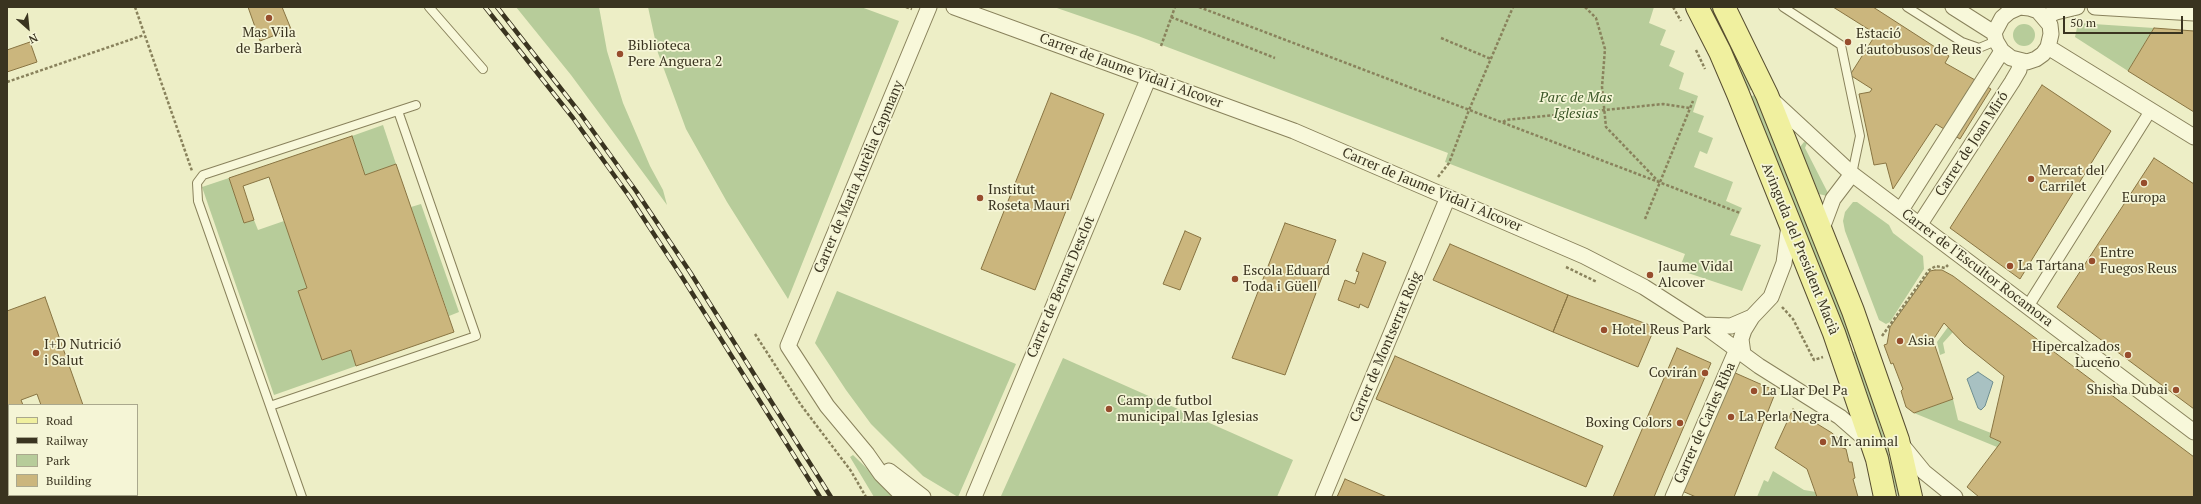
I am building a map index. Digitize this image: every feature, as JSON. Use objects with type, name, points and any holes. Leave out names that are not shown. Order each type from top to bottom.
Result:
[{"type":"main road","name":"Avinguda del President Macià","points":[[1697,7],[1720,52],[1790,221],[1844,359],[1872,446],[1885,497]]},
{"type":"main road","name":"Avinguda del President Macià","points":[[1724,7],[1767,96],[1853,311],[1898,440],[1911,497]]},
{"type":"street","name":"Carrer de Maria Aurèlia Capmany","points":[[868,454],[827,406],[788,346],[928,7]]},
{"type":"street","name":"Carrer de Jaume Vidal i Alcover","points":[[954,7],[1294,130],[1597,263],[1644,287],[1703,325],[1740,352],[1840,417],[1872,446]]},
{"type":"street","points":[[1953,7],[1998,42],[2011,58],[2020,61],[2036,59],[2048,47],[2051,34],[2045,17],[2038,11],[2029,7],[2004,10],[1998,42]]},
{"type":"street","points":[[2045,17],[2056,12],[2076,7]]},
{"type":"street","points":[[2095,7],[2194,13]]},
{"type":"street","name":"Carrer de Joan Miró","points":[[1901,210],[1998,42]]},
{"type":"street","points":[[2048,47],[2194,137]]},
{"type":"street","name":"Carrer de Joan Miró","points":[[1920,224],[2012,82],[2019,70],[2020,61]]},
{"type":"street","name":"Carrer de Bernat Desclot","points":[[974,497],[1149,77]]},
{"type":"street","name":"Carrer de l'Escultor Rocamora","points":[[1767,96],[1852,174],[2194,432]]},
{"type":"street","points":[[2028,306],[2151,110]]},
{"type":"street","points":[[1821,231],[1833,198],[1852,174]]},
{"type":"street","points":[[1833,198],[1853,188],[1875,191]]},
{"type":"street","name":"Carrer de Montserrat Roig","points":[[1323,497],[1448,197]]},
{"type":"street","name":"Carrer de Carles Riba","points":[[1703,325],[1731,326],[1752,317],[1764,307],[1775,287],[1784,263],[1790,221]]},
{"type":"street","name":"Carrer de Carles Riba","points":[[1672,497],[1740,352],[1740,339],[1752,317]]},
{"type":"street","points":[[1898,440],[1924,472],[1955,497]]},
{"type":"street","points":[[868,454],[881,474],[904,497]]},
{"type":"street","points":[[868,454],[923,497]]},
{"type":"lane","points":[[429,7],[483,69]]},
{"type":"lane","points":[[1783,7],[1841,45],[1860,136],[1852,174]]},
{"type":"lane","points":[[1907,7],[1962,42],[1979,48],[1998,42]]},
{"type":"lane","points":[[302,497],[198,201],[196,183],[203,175],[416,105]]},
{"type":"lane","points":[[270,406],[476,336],[398,111]]},
{"type":"path","points":[[135,7],[196,183]]},
{"type":"path","points":[[1161,46],[1175,7]]},
{"type":"path","points":[[1200,7],[1740,213]]},
{"type":"path","points":[[1430,189],[1449,163],[1468,110],[1513,7]]},
{"type":"path","points":[[1586,7],[1596,18],[1605,49],[1602,87],[1606,127],[1660,182]]},
{"type":"path","points":[[1673,7],[1683,24]]},
{"type":"path","points":[[1171,17],[1275,58]]},
{"type":"path","points":[[7,82],[144,35]]},
{"type":"path","points":[[1441,38],[1491,59]]},
{"type":"path","points":[[1695,48],[1708,75]]},
{"type":"path","points":[[1645,219],[1693,101]]},
{"type":"path","points":[[1502,123],[1506,120],[1663,104],[1690,108]]},
{"type":"path","points":[[755,334],[801,405],[851,471],[866,497]]},
{"type":"green space","points":[[516,7],[599,7],[607,51],[623,103],[650,166],[663,190],[667,205],[571,75]]},
{"type":"green space","points":[[648,7],[861,7],[899,21],[788,299],[727,202],[686,129],[658,53]]},
{"type":"green space","name":"Parc de Mas Iglesias","points":[[1054,7],[1654,7],[1649,23],[1666,30],[1660,45],[1675,51],[1669,66],[1684,73],[1679,89],[1698,96],[1693,112],[1704,116],[1698,132],[1713,138],[1707,154],[1700,151],[1694,167],[1733,182],[1726,201],[1742,208],[1730,235],[1761,245],[1742,291],[1679,270],[1685,254],[1445,162],[1448,153],[1138,36]]},
{"type":"green space","points":[[1707,7],[1716,7],[1752,90],[1746,91]]},
{"type":"green space","points":[[2078,23],[2154,28],[2128,71],[2075,37]]},
{"type":"green space","points":[[2024,24],[2032,27],[2035,35],[2032,43],[2024,46],[2016,43],[2013,35],[2016,27]]},
{"type":"green space","points":[[1757,95],[1854,340],[1847,342],[1751,97]]},
{"type":"green space","points":[[383,125],[396,164],[365,175],[352,136]]},
{"type":"green space","points":[[1804,142],[1807,143],[1805,148],[1828,193],[1827,196],[1819,194],[1800,147]]},
{"type":"green space","points":[[229,178],[245,223],[254,220],[258,230],[284,221],[307,288],[298,291],[322,360],[351,350],[356,366],[274,395],[202,187]]},
{"type":"green space","points":[[1853,202],[1857,202],[1889,225],[1893,233],[1923,256],[1924,269],[1890,322],[1886,324],[1879,320],[1845,231],[1843,221],[1845,212]]},
{"type":"green space","points":[[421,204],[459,312],[449,316],[411,207]]},
{"type":"green space","points":[[837,291],[1016,364],[958,497],[923,476],[871,424],[846,390],[815,343]]},
{"type":"green space","points":[[1948,327],[1953,332],[1943,343],[1945,353],[1940,355],[1937,342]]},
{"type":"green space","points":[[1856,351],[1885,440],[1900,497],[1898,497],[1882,440],[1853,352]]},
{"type":"green space","name":"Camp de futbol municipal Mas Iglesias","points":[[1063,358],[1293,460],[1277,497],[1001,496]]},
{"type":"green space","points":[[1953,399],[1958,420],[1991,433],[1990,437],[2001,442],[1997,447],[1914,413]]},
{"type":"green space","points":[[853,455],[895,497],[874,497],[850,457]]},
{"type":"green space","points":[[1773,471],[1804,490],[1816,492],[1817,497],[1757,497],[1764,480],[1768,482]]},
{"type":"water","points":[[1978,372],[1993,382],[1985,406],[1981,410],[1978,408],[1967,379]]},
{"type":"building","name":"Mas Vila de Barberà","points":[[248,7],[282,7],[291,29],[260,41]]},
{"type":"building","points":[[1833,7],[1873,7],[1949,56],[1945,63],[1991,89],[1960,139],[1936,124],[1893,189],[1886,163],[1874,165],[1859,94],[1870,92],[1872,89],[1850,75],[1876,34]]},
{"type":"building","points":[[2154,28],[2194,31],[2194,112],[2128,71]]},
{"type":"building","points":[[30,42],[37,62],[7,72],[7,50]]},
{"type":"building","name":"Mercat del Carrilet","points":[[2042,85],[2111,131],[2020,279],[1950,228]]},
{"type":"building","points":[[1051,93],[1104,114],[1035,290],[981,269]]},
{"type":"building","points":[[352,136],[365,175],[396,164],[454,332],[356,366],[351,350],[322,360],[298,291],[307,288],[269,177],[243,186],[254,220],[244,223],[229,178]]},
{"type":"building","points":[[2154,158],[2194,184],[2194,409],[2057,307]]},
{"type":"building","points":[[1285,223],[1336,240],[1285,375],[1232,358]]},
{"type":"building","points":[[1185,231],[1201,238],[1180,290],[1163,284]]},
{"type":"building","points":[[1450,244],[1568,295],[1553,332],[1433,280]]},
{"type":"building","points":[[1363,253],[1386,262],[1368,308],[1360,304],[1359,308],[1338,300],[1345,280],[1355,284],[1359,272],[1356,271]]},
{"type":"building","points":[[1942,270],[1953,276],[2194,457],[2194,497],[1979,497],[1967,487],[2001,442],[1990,437],[2004,376],[1964,344],[1944,323],[1933,340],[1953,399],[1914,413],[1906,407],[1901,391],[1903,389],[1884,345],[1887,344],[1890,327],[1930,271]]},
{"type":"building","name":"Hotel Reus Park","points":[[1568,295],[1655,327],[1638,367],[1553,332]]},
{"type":"building","name":"I+D Nutrició i Salut","points":[[45,297],[83,404],[41,404],[37,394],[21,400],[23,404],[8,404],[7,418],[7,311]]},
{"type":"building","points":[[1677,348],[1711,363],[1654,497],[1613,497]]},
{"type":"building","points":[[1395,356],[1603,446],[1586,487],[1376,399]]},
{"type":"building","points":[[1733,372],[1776,391],[1734,497],[1696,497],[1682,491]]},
{"type":"building","points":[[1793,409],[1832,433],[1842,442],[1840,447],[1846,449],[1849,462],[1852,462],[1855,478],[1853,479],[1858,497],[1817,497],[1807,469],[1775,448]]},
{"type":"building","points":[[1345,479],[1387,497],[1337,497]]},
{"type":"railway","points":[[485,7],[573,118],[629,196],[682,277],[820,497]]},
{"type":"railway","points":[[497,7],[580,113],[636,191],[690,272],[831,497]]},
{"type":"place","name":"Mas Vila de Barberà","points":[[269,18]]},
{"type":"place","name":"Estació d'autobusos de Reus","points":[[1848,42]]},
{"type":"place","name":"Biblioteca Pere Anguera 2","points":[[620,54]]},
{"type":"place","name":"Mercat del Carrilet","points":[[2031,179]]},
{"type":"place","name":"Europa","points":[[2144,183]]},
{"type":"place","name":"Institut Roseta Mauri","points":[[980,198]]},
{"type":"place","name":"Entre Fuegos Reus","points":[[2092,261]]},
{"type":"place","name":"La Tartana","points":[[2010,266]]},
{"type":"place","name":"Jaume Vidal Alcover","points":[[1650,275]]},
{"type":"place","name":"Escola Eduard Toda i Güell","points":[[1235,279]]},
{"type":"place","name":"Hotel Reus Park","points":[[1604,330]]},
{"type":"place","name":"Asia","points":[[1900,341]]},
{"type":"place","name":"I+D Nutrició i Salut","points":[[36,353]]},
{"type":"place","name":"Hipercalzados Luceño","points":[[2128,355]]},
{"type":"place","name":"Covirán","points":[[1705,373]]},
{"type":"place","name":"Shisha Dubai","points":[[2176,390]]},
{"type":"place","name":"La Llar Del Pa","points":[[1754,391]]},
{"type":"place","name":"Camp de futbol municipal Mas Iglesias","points":[[1109,409]]},
{"type":"place","name":"La Perla Negra","points":[[1731,417]]},
{"type":"place","name":"Boxing Colors","points":[[1680,423]]},
{"type":"place","name":"Mr. animal","points":[[1823,442]]}]
